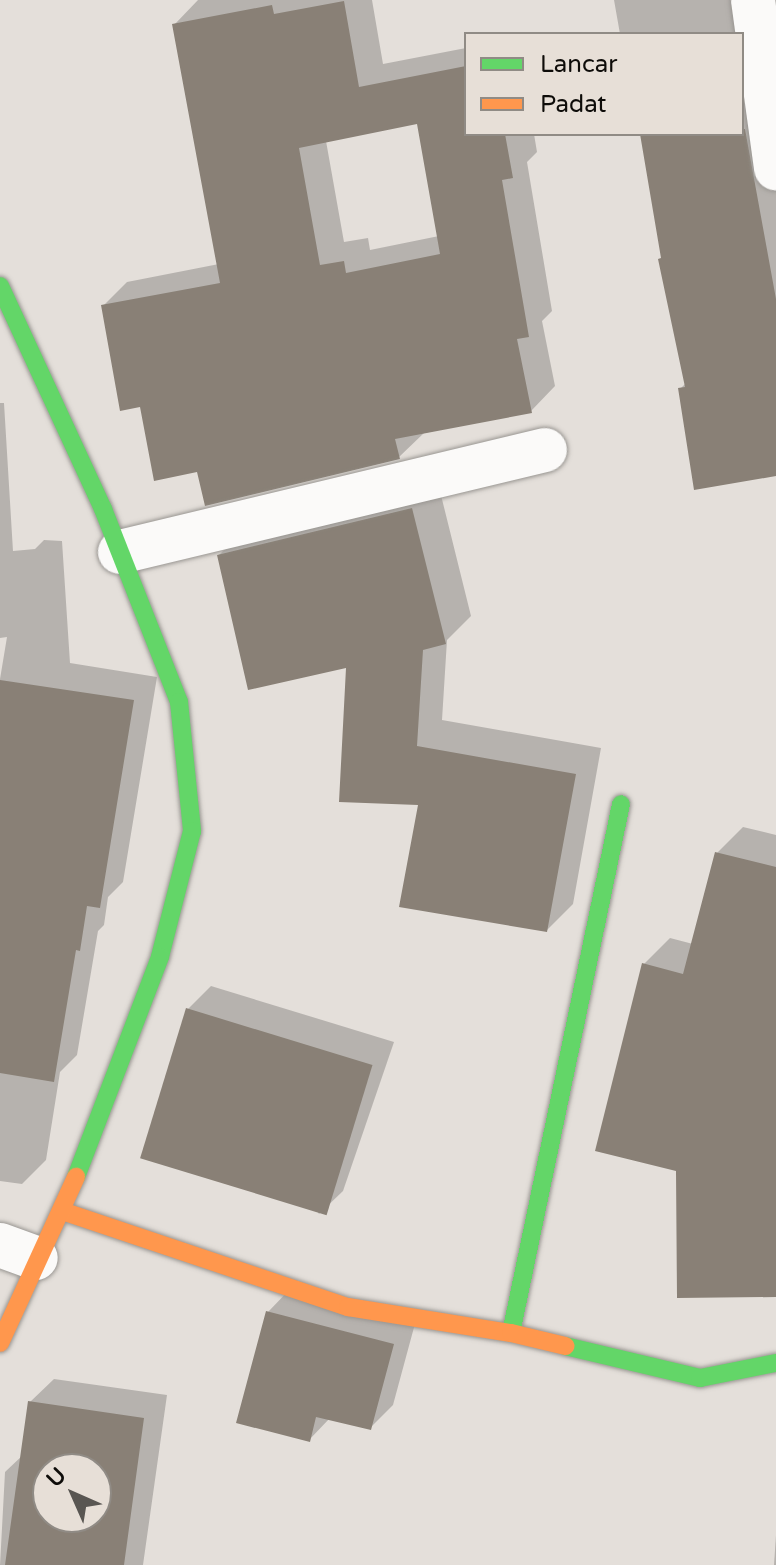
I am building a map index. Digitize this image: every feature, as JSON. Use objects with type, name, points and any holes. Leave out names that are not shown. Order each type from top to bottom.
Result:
[{"type":"street","points":[[753,0],[776,168]]},
{"type":"street","points":[[0,286],[120,552],[179,702],[192,831],[160,957],[62,1211],[18,1252],[0,1343]]},
{"type":"street","points":[[120,552],[545,450]]},
{"type":"street","points":[[511,1333],[621,804]]},
{"type":"street","points":[[62,1211],[348,1307],[511,1333],[700,1378],[776,1363]]},
{"type":"building","points":[[344,1],[359,87],[464,66],[464,136],[505,136],[513,178],[502,180],[529,337],[517,339],[532,413],[395,439],[400,459],[205,506],[197,472],[154,481],[140,407],[120,411],[101,305],[220,283],[172,24],[272,5],[274,14]],"holes":[[[417,124],[440,254],[346,273],[344,261],[320,265],[299,148]]]},
{"type":"building","points":[[745,129],[776,299],[776,476],[694,490],[678,388],[685,387],[658,259],[661,258],[640,136],[744,136]]},
{"type":"building","points":[[412,508],[446,644],[423,650],[417,746],[576,774],[547,932],[399,907],[418,805],[339,802],[346,668],[248,690],[217,555]]},
{"type":"building","points":[[0,680],[134,700],[100,908],[87,906],[80,951],[76,950],[54,1082],[0,1073]]},
{"type":"building","points":[[715,852],[776,867],[776,1297],[677,1298],[676,1171],[595,1151],[642,963],[683,974]]},
{"type":"building","points":[[186,1008],[372,1065],[327,1215],[140,1158]]},
{"type":"building","points":[[266,1311],[394,1344],[371,1430],[316,1417],[310,1442],[236,1423]]},
{"type":"building","points":[[28,1401],[144,1418],[124,1565],[5,1565]]},
{"type":"traffic: fast","points":[[0,286],[103,509],[179,702],[192,831],[160,957],[76,1177]]},
{"type":"traffic: fast","points":[[511,1333],[621,804]]},
{"type":"traffic: fast","points":[[565,1346],[700,1378],[776,1363]]},
{"type":"traffic: slow","points":[[0,1343],[76,1177]]},
{"type":"traffic: slow","points":[[62,1211],[348,1307],[511,1333],[565,1346]]}]
